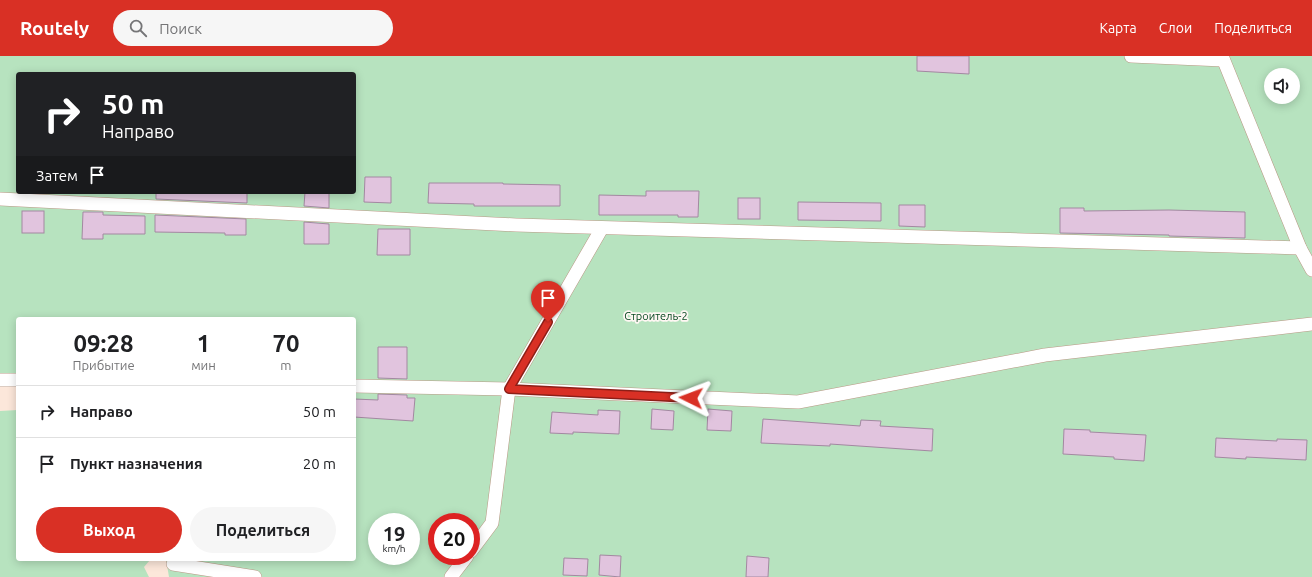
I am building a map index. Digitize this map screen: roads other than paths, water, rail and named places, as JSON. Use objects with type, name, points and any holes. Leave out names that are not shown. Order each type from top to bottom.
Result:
[{"type":"lane","points":[[1131,56],[1223,58],[1300,248],[1312,269]]},
{"type":"lane","points":[[0,198],[516,225],[1300,248]]},
{"type":"lane","points":[[480,539],[492,523],[509,389],[602,228]]},
{"type":"lane","points":[[356,386],[509,389],[798,402],[1045,355],[1312,324]]},
{"type":"lane","points":[[0,380],[16,380]]},
{"type":"lane","points":[[173,564],[255,577]]},
{"type":"lane","points":[[451,577],[460,565]]},
{"type":"park label","name":"Строитель-2","points":[[656,316]]}]
